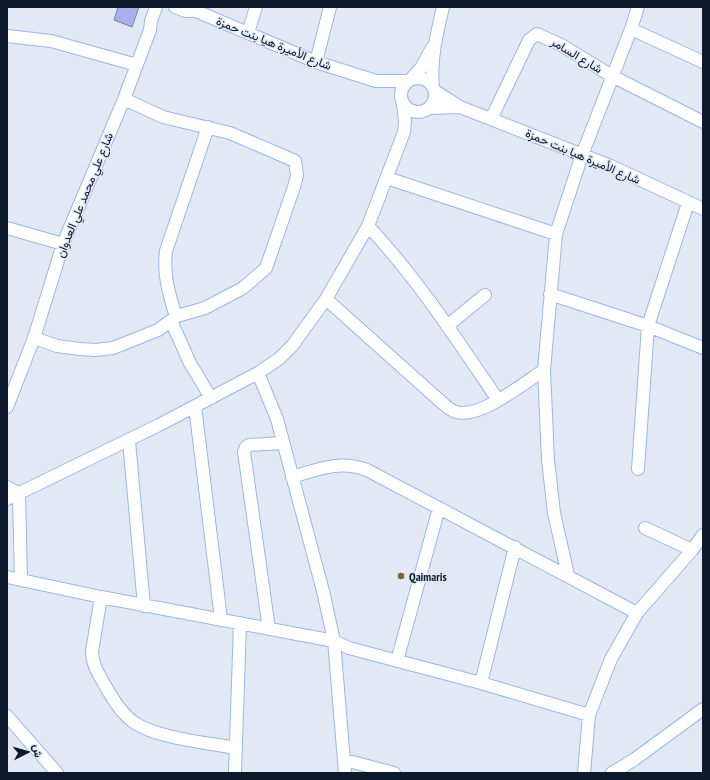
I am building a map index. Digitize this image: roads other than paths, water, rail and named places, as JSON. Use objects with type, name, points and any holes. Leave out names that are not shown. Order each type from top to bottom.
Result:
[{"type":"street","name":"شارع علي محمد علي العدوان","points":[[8,402],[34,338],[63,244],[124,99],[150,30],[151,21],[156,7]]},
{"type":"street","name":"شارع علي محمد علي العدوان","points":[[150,30],[157,25],[164,7]]},
{"type":"street","name":"شارع الأميرة هيا بنت حمزة","points":[[175,7],[186,11],[194,9],[316,62],[376,81],[410,79]]},
{"type":"street","points":[[248,32],[256,7]]},
{"type":"street","points":[[316,62],[330,7]]},
{"type":"street","points":[[568,575],[554,513],[548,460],[544,370],[556,234],[582,155],[631,29],[638,7]]},
{"type":"street","points":[[404,132],[434,100],[432,72],[435,44],[442,8]]},
{"type":"street","points":[[631,29],[703,62]]},
{"type":"street","name":"شارع السامر","points":[[491,119],[529,40],[535,35],[548,38],[612,76],[703,122]]},
{"type":"street","points":[[7,36],[51,41],[136,65]]},
{"type":"street","points":[[7,499],[129,441],[258,373],[280,358],[292,346],[326,299],[368,226],[404,132],[405,121],[401,89],[421,68],[435,44]]},
{"type":"street","points":[[410,79],[426,80],[434,89]]},
{"type":"street","name":"شارع الأميرة هيا بنت حمزة","points":[[376,81],[402,102]]},
{"type":"street","name":"شارع الأميرة هيا بنت حمزة","points":[[434,89],[460,107],[611,166],[703,209]]},
{"type":"street","points":[[34,338],[57,346],[96,350],[127,343],[158,330],[174,319],[205,308],[224,299],[243,288],[266,268],[297,175],[295,161],[230,133],[163,117],[124,99]]},
{"type":"street","points":[[402,102],[410,111],[425,110]]},
{"type":"street","name":"شارع الأميرة هيا بنت حمزة","points":[[425,110],[460,107]]},
{"type":"street","points":[[208,128],[166,251],[164,271],[174,319],[190,363],[210,398]]},
{"type":"street","points":[[387,178],[556,234]]},
{"type":"street","points":[[638,469],[648,326],[688,202]]},
{"type":"street","points":[[368,226],[396,256],[498,400]]},
{"type":"street","points":[[7,228],[63,244]]},
{"type":"street","points":[[550,294],[648,326],[703,348]]},
{"type":"street","points":[[447,326],[485,295]]},
{"type":"street","points":[[326,299],[455,412],[469,413],[476,411],[498,400],[544,370]]},
{"type":"street","points":[[258,373],[271,402],[323,591],[334,641],[345,773]]},
{"type":"street","points":[[195,406],[221,619]]},
{"type":"street","points":[[129,441],[144,606]]},
{"type":"street","points":[[269,628],[244,452],[246,447],[249,445],[282,443]]},
{"type":"street","points":[[292,477],[332,466],[346,465],[372,472],[637,613]]},
{"type":"street","points":[[7,487],[19,494]]},
{"type":"street","points":[[19,494],[20,580]]},
{"type":"street","points":[[397,661],[439,508]]},
{"type":"street","points":[[645,528],[692,550]]},
{"type":"street","points":[[584,773],[589,715],[611,659],[637,613],[692,550],[703,534]]},
{"type":"street","points":[[481,683],[515,548]]},
{"type":"street","points":[[7,577],[144,606],[334,641],[349,648],[481,683],[589,715]]},
{"type":"street","points":[[101,597],[92,659],[95,668],[113,700],[127,716],[142,727],[162,734],[236,748]]},
{"type":"street","points":[[235,773],[240,623]]},
{"type":"street","points":[[612,773],[635,759],[703,709]]},
{"type":"street","points":[[7,716],[57,773]]},
{"type":"street","points":[[345,760],[394,773]]},
{"type":"place","name":"Qaimaris","points":[[401,576]]}]
